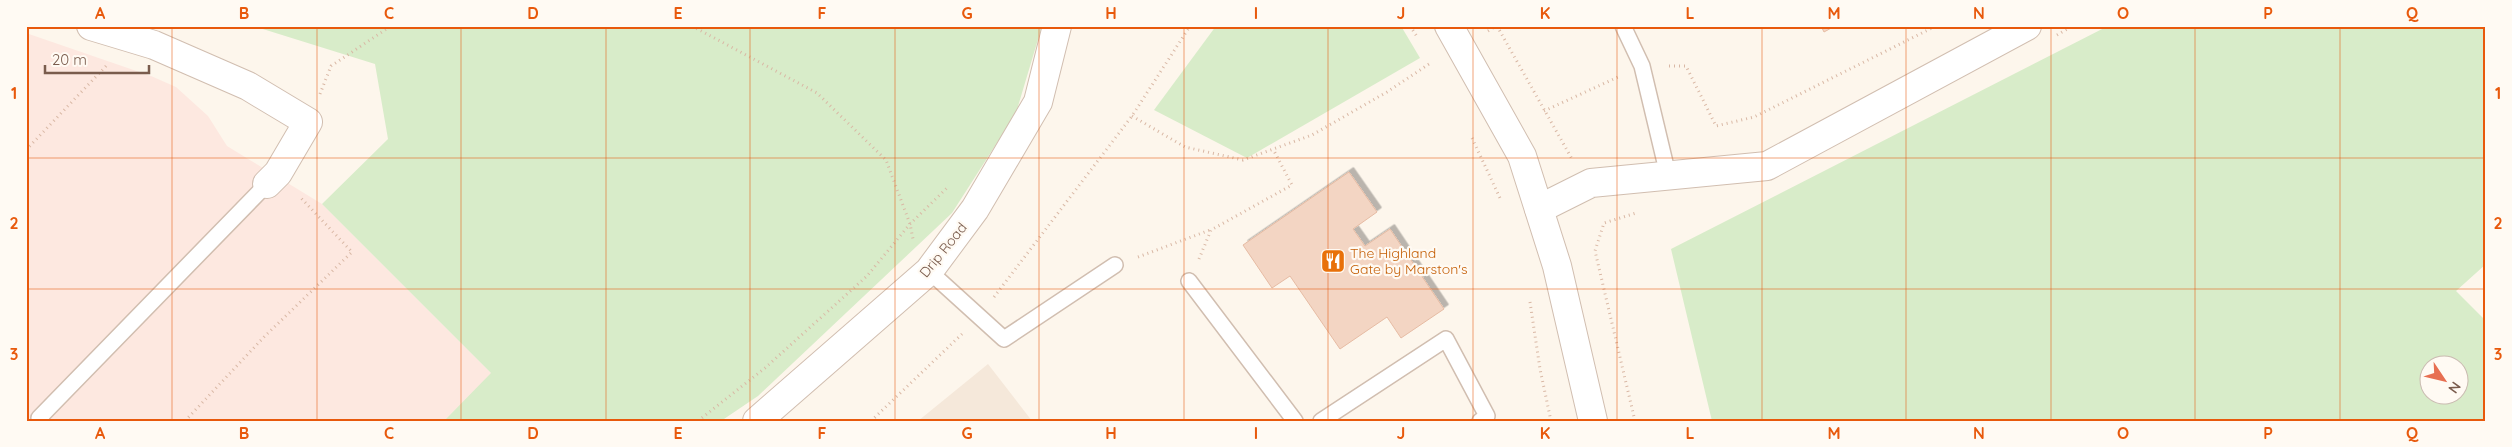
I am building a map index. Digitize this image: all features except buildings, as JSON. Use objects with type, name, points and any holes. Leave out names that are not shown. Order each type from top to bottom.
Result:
[{"type":"street","points":[[91,26],[154,45],[248,86],[308,122],[273,178]]},
{"type":"street","name":"Drip Road","points":[[757,421],[922,278],[975,209],[1038,102],[1057,26]]},
{"type":"street","points":[[1539,209],[1592,183],[1767,166],[2027,26]]},
{"type":"street","points":[[1455,37],[1522,156],[1557,266],[1593,421]]},
{"type":"lane","points":[[1624,26],[1642,66],[1668,175]]},
{"type":"lane","points":[[42,421],[39,418],[273,178]]},
{"type":"lane","points":[[922,278],[980,316],[1004,340],[1115,265]]},
{"type":"lane","points":[[1190,280],[1295,421]]},
{"type":"lane","points":[[1321,421],[1446,338],[1487,416],[1480,421]]},
{"type":"path","points":[[308,122],[331,66],[391,26]]},
{"type":"path","points":[[692,26],[817,93],[886,160],[910,224],[922,278]]},
{"type":"path","points":[[872,421],[980,316],[1132,116],[1190,26]]},
{"type":"path","points":[[1410,26],[1419,41]]},
{"type":"path","points":[[1132,116],[1185,147],[1243,160],[1312,135],[1387,92],[1433,62],[1455,37],[1496,26],[1568,154],[1618,219]]},
{"type":"path","points":[[1544,112],[1642,66],[1686,66],[1716,126],[1754,117],[1936,26]]},
{"type":"path","points":[[26,150],[132,38]]},
{"type":"path","points":[[1428,54],[1437,70]]},
{"type":"path","points":[[1471,136],[1503,206]]},
{"type":"path","points":[[1115,265],[1211,230],[1292,185],[1273,149]]},
{"type":"path","points":[[185,421],[264,337],[352,252],[273,178]]},
{"type":"path","points":[[1635,421],[1595,251],[1604,223],[1644,210]]},
{"type":"path","points":[[698,421],[765,368],[867,276],[910,224]]},
{"type":"path","points":[[1190,280],[1211,230]]},
{"type":"path","points":[[1529,295],[1540,368],[1551,421]]},
{"type":"shaded area","points":[[26,33],[151,76],[176,87],[208,116],[227,146],[322,204],[492,374],[444,421],[26,421]]},
{"type":"shaded area","points":[[988,364],[1032,421],[918,421]]},
{"type":"green space","points":[[253,26],[1042,26],[1016,113],[952,213],[758,396],[721,421],[444,421],[491,373],[322,204],[388,139],[375,64]]},
{"type":"green space","points":[[1216,26],[1401,26],[1420,58],[1247,158],[1154,110]]},
{"type":"green space","points":[[2108,26],[2486,26],[2486,264],[2456,291],[2486,321],[2486,421],[1712,421],[1671,249]]},
{"type":"place","name":"The Highland Gate by Marston's","points":[[1333,261]]}]
